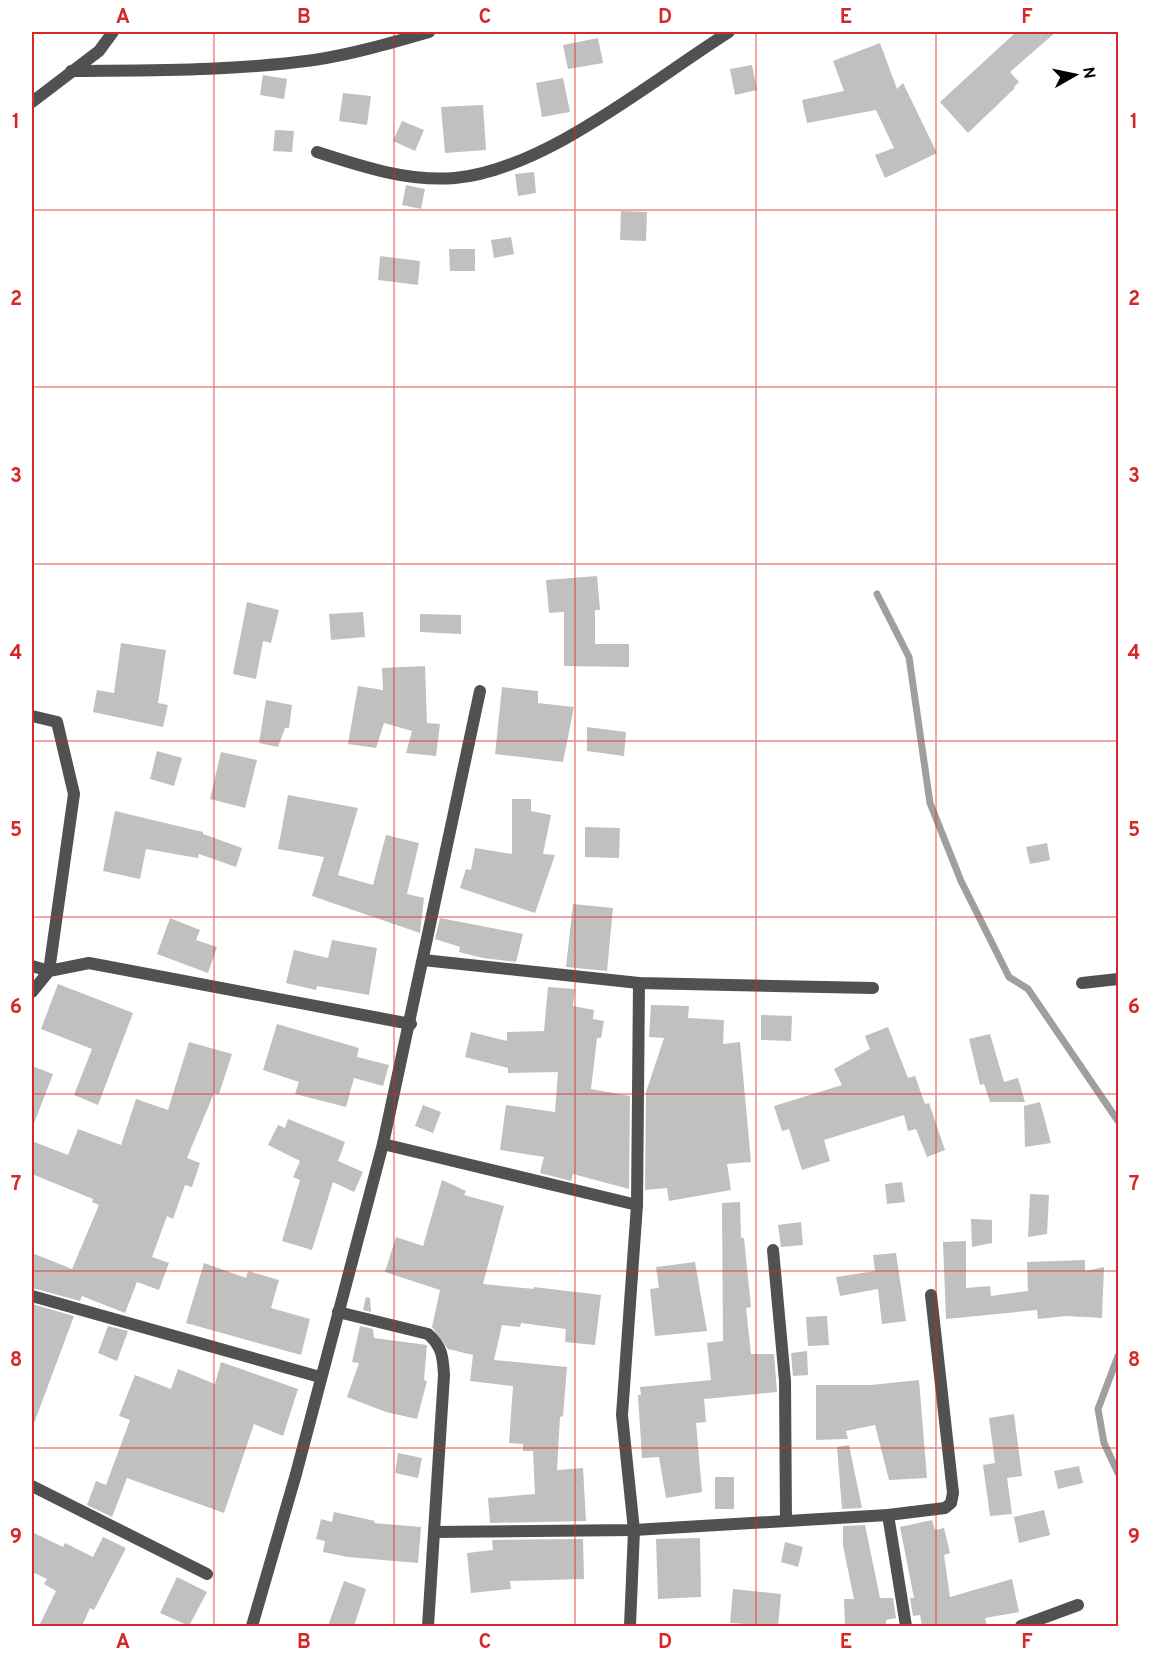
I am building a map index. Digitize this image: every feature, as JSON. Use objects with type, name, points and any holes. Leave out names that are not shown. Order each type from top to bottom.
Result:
[{"type":"street","points":[[32,102],[99,51],[112,32]]},
{"type":"street","points":[[71,71],[232,68],[315,60],[376,48],[429,32]]},
{"type":"street","points":[[317,152],[364,167],[423,178],[454,178],[488,173],[593,122],[672,72],[729,32]]},
{"type":"street","points":[[252,1626],[296,1474],[383,1144],[411,1024],[480,691]]},
{"type":"street","points":[[32,716],[57,722],[74,794],[49,971],[32,992]]},
{"type":"street","points":[[423,960],[639,983],[873,988]]},
{"type":"street","points":[[32,966],[49,971],[89,963],[411,1024]]},
{"type":"street","points":[[1082,983],[1119,979]]},
{"type":"street","points":[[630,1626],[634,1530],[622,1415],[637,1205],[639,983]]},
{"type":"street","points":[[383,1144],[637,1205]]},
{"type":"street","points":[[773,1250],[785,1381],[786,1521]]},
{"type":"street","points":[[434,1532],[634,1530],[888,1515],[945,1508],[951,1503],[952,1475],[930,1295]]},
{"type":"street","points":[[32,1296],[320,1377]]},
{"type":"street","points":[[338,1312],[428,1334],[436,1341],[443,1354],[444,1375],[428,1626]]},
{"type":"street","points":[[32,1486],[207,1574]]},
{"type":"street","points":[[888,1515],[906,1626]]},
{"type":"street","points":[[1021,1626],[1077,1605]]},
{"type":"building","points":[[1016,32],[1056,32],[1010,72],[1019,82],[1015,88],[968,133],[940,102]]},
{"type":"building","points":[[598,38],[603,63],[568,69],[563,45]]},
{"type":"building","points":[[880,43],[897,89],[903,83],[937,153],[885,178],[875,155],[894,148],[876,110],[807,123],[802,100],[844,91],[833,61]]},
{"type":"building","points":[[752,65],[757,90],[735,95],[730,69]]},
{"type":"building","points":[[263,75],[287,79],[284,99],[260,95]]},
{"type":"building","points":[[563,78],[570,112],[542,117],[536,83]]},
{"type":"building","points":[[343,93],[371,96],[367,125],[339,121]]},
{"type":"building","points":[[483,105],[486,150],[445,153],[441,107]]},
{"type":"building","points":[[402,121],[424,130],[415,151],[393,141]]},
{"type":"building","points":[[275,130],[294,131],[292,152],[273,151]]},
{"type":"building","points":[[534,172],[536,193],[518,196],[515,174]]},
{"type":"building","points":[[406,185],[425,189],[421,209],[402,205]]},
{"type":"building","points":[[621,211],[647,212],[646,241],[620,240]]},
{"type":"building","points":[[511,237],[514,254],[494,258],[491,240]]},
{"type":"building","points":[[449,249],[475,249],[475,271],[450,271]]},
{"type":"building","points":[[380,256],[420,261],[418,285],[378,280]]},
{"type":"building","points":[[597,576],[600,610],[595,610],[595,644],[629,644],[629,667],[564,666],[564,612],[549,613],[546,580]]},
{"type":"building","points":[[247,602],[279,610],[271,643],[263,641],[256,679],[233,674]]},
{"type":"building","points":[[363,612],[365,637],[331,640],[329,614]]},
{"type":"building","points":[[420,614],[461,615],[461,634],[420,632]]},
{"type":"building","points":[[121,643],[166,650],[158,703],[168,705],[163,727],[93,712],[97,690],[114,693]]},
{"type":"building","points":[[425,666],[427,723],[440,724],[436,756],[406,753],[412,731],[384,723],[376,748],[348,744],[358,686],[383,690],[382,668]]},
{"type":"building","points":[[502,687],[538,691],[538,703],[574,707],[563,762],[495,754]]},
{"type":"building","points":[[266,700],[292,705],[289,728],[285,728],[278,747],[259,743]]},
{"type":"building","points":[[587,727],[626,732],[624,756],[587,751]]},
{"type":"building","points":[[157,751],[182,758],[174,786],[150,779]]},
{"type":"building","points":[[221,752],[257,760],[245,808],[210,799]]},
{"type":"building","points":[[288,795],[358,808],[338,875],[373,885],[386,835],[419,843],[407,894],[424,898],[420,933],[312,896],[324,857],[278,849]]},
{"type":"building","points":[[512,799],[531,799],[531,811],[551,815],[543,854],[555,855],[535,913],[460,888],[466,869],[471,870],[475,848],[512,854]]},
{"type":"building","points":[[115,811],[203,832],[203,834],[242,848],[236,867],[199,854],[198,858],[146,849],[140,879],[103,871]]},
{"type":"building","points":[[585,827],[620,828],[619,858],[585,857]]},
{"type":"building","points":[[1047,843],[1050,860],[1030,864],[1026,847]]},
{"type":"building","points":[[573,904],[613,908],[607,971],[566,967]]},
{"type":"building","points":[[170,918],[200,930],[196,940],[217,947],[208,973],[157,954]]},
{"type":"building","points":[[440,918],[523,934],[516,962],[459,952],[460,947],[435,939]]},
{"type":"building","points":[[332,940],[377,948],[369,995],[317,986],[316,990],[286,983],[294,950],[328,958]]},
{"type":"building","points":[[58,984],[133,1013],[98,1105],[74,1095],[92,1049],[41,1029]]},
{"type":"building","points":[[548,987],[575,989],[573,1006],[594,1010],[593,1019],[604,1021],[601,1038],[597,1038],[591,1089],[630,1096],[629,1189],[573,1174],[571,1181],[540,1173],[544,1157],[500,1150],[506,1105],[555,1112],[558,1072],[508,1073],[508,1068],[465,1057],[471,1032],[507,1041],[507,1032],[544,1031]]},
{"type":"building","points":[[651,1005],[689,1006],[688,1018],[724,1020],[723,1044],[740,1042],[751,1162],[727,1164],[731,1190],[669,1201],[667,1188],[645,1190],[646,1092],[664,1038],[649,1037]]},
{"type":"building","points":[[761,1015],[792,1016],[791,1041],[761,1040]]},
{"type":"building","points":[[277,1024],[359,1048],[357,1057],[389,1065],[383,1086],[354,1078],[346,1107],[295,1094],[299,1082],[263,1070]]},
{"type":"building","points":[[888,1027],[908,1078],[915,1076],[925,1104],[929,1103],[945,1150],[927,1157],[916,1129],[908,1131],[904,1115],[824,1140],[830,1161],[802,1170],[789,1129],[782,1131],[774,1106],[842,1085],[834,1069],[870,1049],[865,1036]]},
{"type":"building","points":[[990,1034],[1004,1082],[1018,1078],[1025,1102],[990,1102],[984,1084],[980,1085],[969,1039]]},
{"type":"building","points":[[189,1042],[232,1054],[219,1094],[214,1093],[187,1158],[200,1163],[192,1187],[185,1185],[173,1219],[167,1216],[152,1257],[169,1263],[159,1290],[137,1282],[125,1313],[82,1296],[80,1301],[32,1288],[32,1253],[72,1269],[99,1205],[92,1202],[93,1199],[32,1174],[32,1141],[68,1155],[78,1129],[121,1145],[136,1099],[168,1110]]},
{"type":"building","points":[[32,1066],[53,1074],[33,1126],[32,1125]]},
{"type":"building","points":[[1040,1102],[1051,1143],[1025,1147],[1024,1106]]},
{"type":"building","points":[[423,1105],[441,1112],[433,1133],[415,1126]]},
{"type":"building","points":[[288,1119],[345,1142],[338,1161],[363,1172],[354,1192],[333,1182],[312,1250],[282,1241],[300,1180],[293,1177],[300,1161],[268,1145],[278,1125],[285,1128]]},
{"type":"building","points":[[442,1180],[466,1191],[464,1195],[504,1206],[483,1284],[601,1295],[595,1345],[565,1342],[566,1329],[521,1323],[520,1327],[502,1325],[494,1360],[567,1367],[563,1416],[560,1417],[557,1470],[583,1468],[586,1521],[490,1523],[488,1498],[535,1494],[533,1451],[523,1451],[523,1444],[509,1443],[513,1386],[470,1381],[473,1355],[448,1349],[432,1327],[440,1290],[385,1272],[396,1237],[423,1246]]},
{"type":"building","points":[[902,1182],[905,1202],[887,1204],[885,1184]]},
{"type":"building","points":[[1030,1194],[1049,1195],[1047,1234],[1028,1237]]},
{"type":"building","points":[[740,1202],[741,1238],[744,1238],[751,1307],[746,1308],[751,1354],[774,1354],[777,1392],[704,1399],[706,1422],[696,1423],[702,1492],[666,1498],[659,1457],[642,1458],[638,1395],[641,1395],[640,1387],[711,1380],[707,1343],[723,1341],[722,1203]]},
{"type":"building","points":[[971,1219],[992,1220],[992,1243],[972,1247]]},
{"type":"building","points":[[801,1222],[803,1245],[781,1247],[778,1225]]},
{"type":"building","points":[[966,1241],[966,1288],[990,1286],[991,1296],[1028,1291],[1027,1262],[1085,1260],[1085,1271],[1104,1267],[1102,1318],[1066,1316],[1038,1319],[1037,1310],[946,1319],[943,1242]]},
{"type":"building","points":[[896,1253],[906,1321],[882,1324],[878,1289],[840,1296],[836,1277],[875,1271],[873,1255]]},
{"type":"building","points":[[695,1262],[707,1331],[655,1336],[650,1289],[659,1288],[656,1267]]},
{"type":"building","points":[[204,1263],[246,1278],[248,1271],[279,1280],[271,1308],[310,1319],[301,1355],[186,1323]]},
{"type":"building","points":[[366,1297],[370,1298],[371,1312],[363,1310]]},
{"type":"building","points":[[32,1304],[74,1316],[33,1426],[32,1426]]},
{"type":"building","points":[[827,1316],[829,1345],[808,1346],[806,1317]]},
{"type":"building","points":[[108,1326],[128,1331],[117,1361],[98,1353]]},
{"type":"building","points":[[360,1326],[373,1329],[374,1338],[427,1345],[424,1380],[427,1381],[417,1419],[386,1412],[347,1397],[359,1363],[352,1362]]},
{"type":"building","points":[[807,1351],[808,1375],[793,1376],[791,1353]]},
{"type":"building","points":[[221,1362],[298,1389],[283,1436],[254,1424],[224,1513],[127,1478],[112,1517],[87,1505],[96,1481],[106,1485],[130,1420],[119,1416],[135,1375],[171,1389],[178,1369],[215,1384]]},
{"type":"building","points":[[919,1380],[927,1478],[889,1480],[875,1425],[846,1431],[848,1439],[816,1440],[816,1385],[871,1385]]},
{"type":"building","points":[[1014,1414],[1022,1476],[1007,1478],[1012,1514],[990,1516],[983,1465],[995,1463],[989,1418]]},
{"type":"building","points":[[849,1445],[862,1508],[842,1509],[837,1447]]},
{"type":"building","points":[[398,1453],[422,1458],[418,1478],[395,1473]]},
{"type":"building","points":[[1079,1466],[1083,1483],[1058,1489],[1054,1471]]},
{"type":"building","points":[[715,1477],[734,1477],[734,1509],[715,1509]]},
{"type":"building","points":[[1044,1510],[1050,1535],[1019,1543],[1014,1517]]},
{"type":"building","points":[[334,1512],[375,1521],[374,1523],[421,1527],[418,1563],[348,1557],[323,1552],[325,1541],[316,1539],[321,1519],[332,1522]]},
{"type":"building","points":[[932,1520],[935,1530],[944,1528],[950,1553],[944,1555],[950,1597],[1012,1579],[1019,1612],[985,1618],[987,1626],[922,1626],[920,1615],[913,1616],[910,1598],[914,1598],[900,1527]]},
{"type":"building","points":[[865,1525],[880,1598],[893,1598],[896,1618],[886,1620],[886,1626],[845,1626],[844,1599],[854,1599],[843,1546],[843,1526]]},
{"type":"building","points":[[32,1532],[63,1547],[65,1543],[93,1557],[103,1537],[126,1548],[94,1610],[90,1608],[82,1626],[39,1626],[56,1591],[44,1584],[47,1579],[32,1572]]},
{"type":"building","points":[[700,1538],[701,1597],[658,1599],[656,1539]]},
{"type":"building","points":[[583,1539],[584,1579],[510,1581],[511,1589],[471,1593],[467,1553],[493,1550],[492,1540]]},
{"type":"building","points":[[785,1542],[803,1547],[798,1567],[781,1562]]},
{"type":"building","points":[[177,1577],[207,1592],[189,1626],[160,1613]]},
{"type":"building","points":[[344,1581],[366,1589],[354,1626],[328,1626]]},
{"type":"building","points":[[733,1589],[781,1594],[778,1626],[730,1623]]},
{"type":"waterway","points":[[877,594],[909,657],[930,803],[961,881],[1009,977],[1028,989],[1118,1121]]},
{"type":"waterway","points":[[1118,1356],[1098,1409],[1104,1443],[1118,1473]]}]
